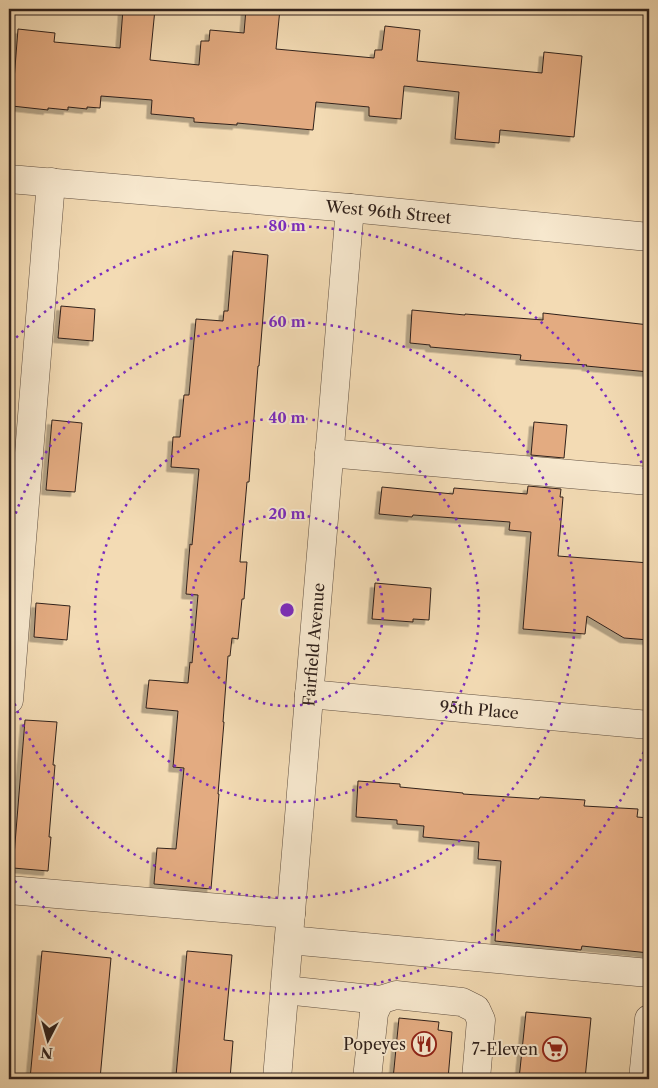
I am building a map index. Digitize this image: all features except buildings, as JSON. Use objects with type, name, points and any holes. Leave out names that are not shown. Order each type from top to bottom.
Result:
[{"type":"street","name":"West 96th Street","points":[[9,179],[350,208],[649,237]]},
{"type":"street","points":[[9,700],[20,428],[51,182]]},
{"type":"street","name":"Fairfield Avenue","points":[[278,1079],[350,208]]},
{"type":"street","points":[[330,453],[649,481]]},
{"type":"street","name":"95th Place","points":[[309,694],[649,725]]},
{"type":"street","points":[[9,890],[291,914]]},
{"type":"street","points":[[289,940],[649,973]]},
{"type":"street","points":[[285,990],[380,1000],[396,995],[462,1002],[476,1009],[481,1020],[476,1079]]},
{"type":"street","points":[[367,1079],[374,1013],[380,1000]]},
{"type":"street","points":[[643,1079],[649,1019]]},
{"type":"place","name":"Popeyes","points":[[424,1044]]},
{"type":"place","name":"7-Eleven","points":[[555,1049]]}]
